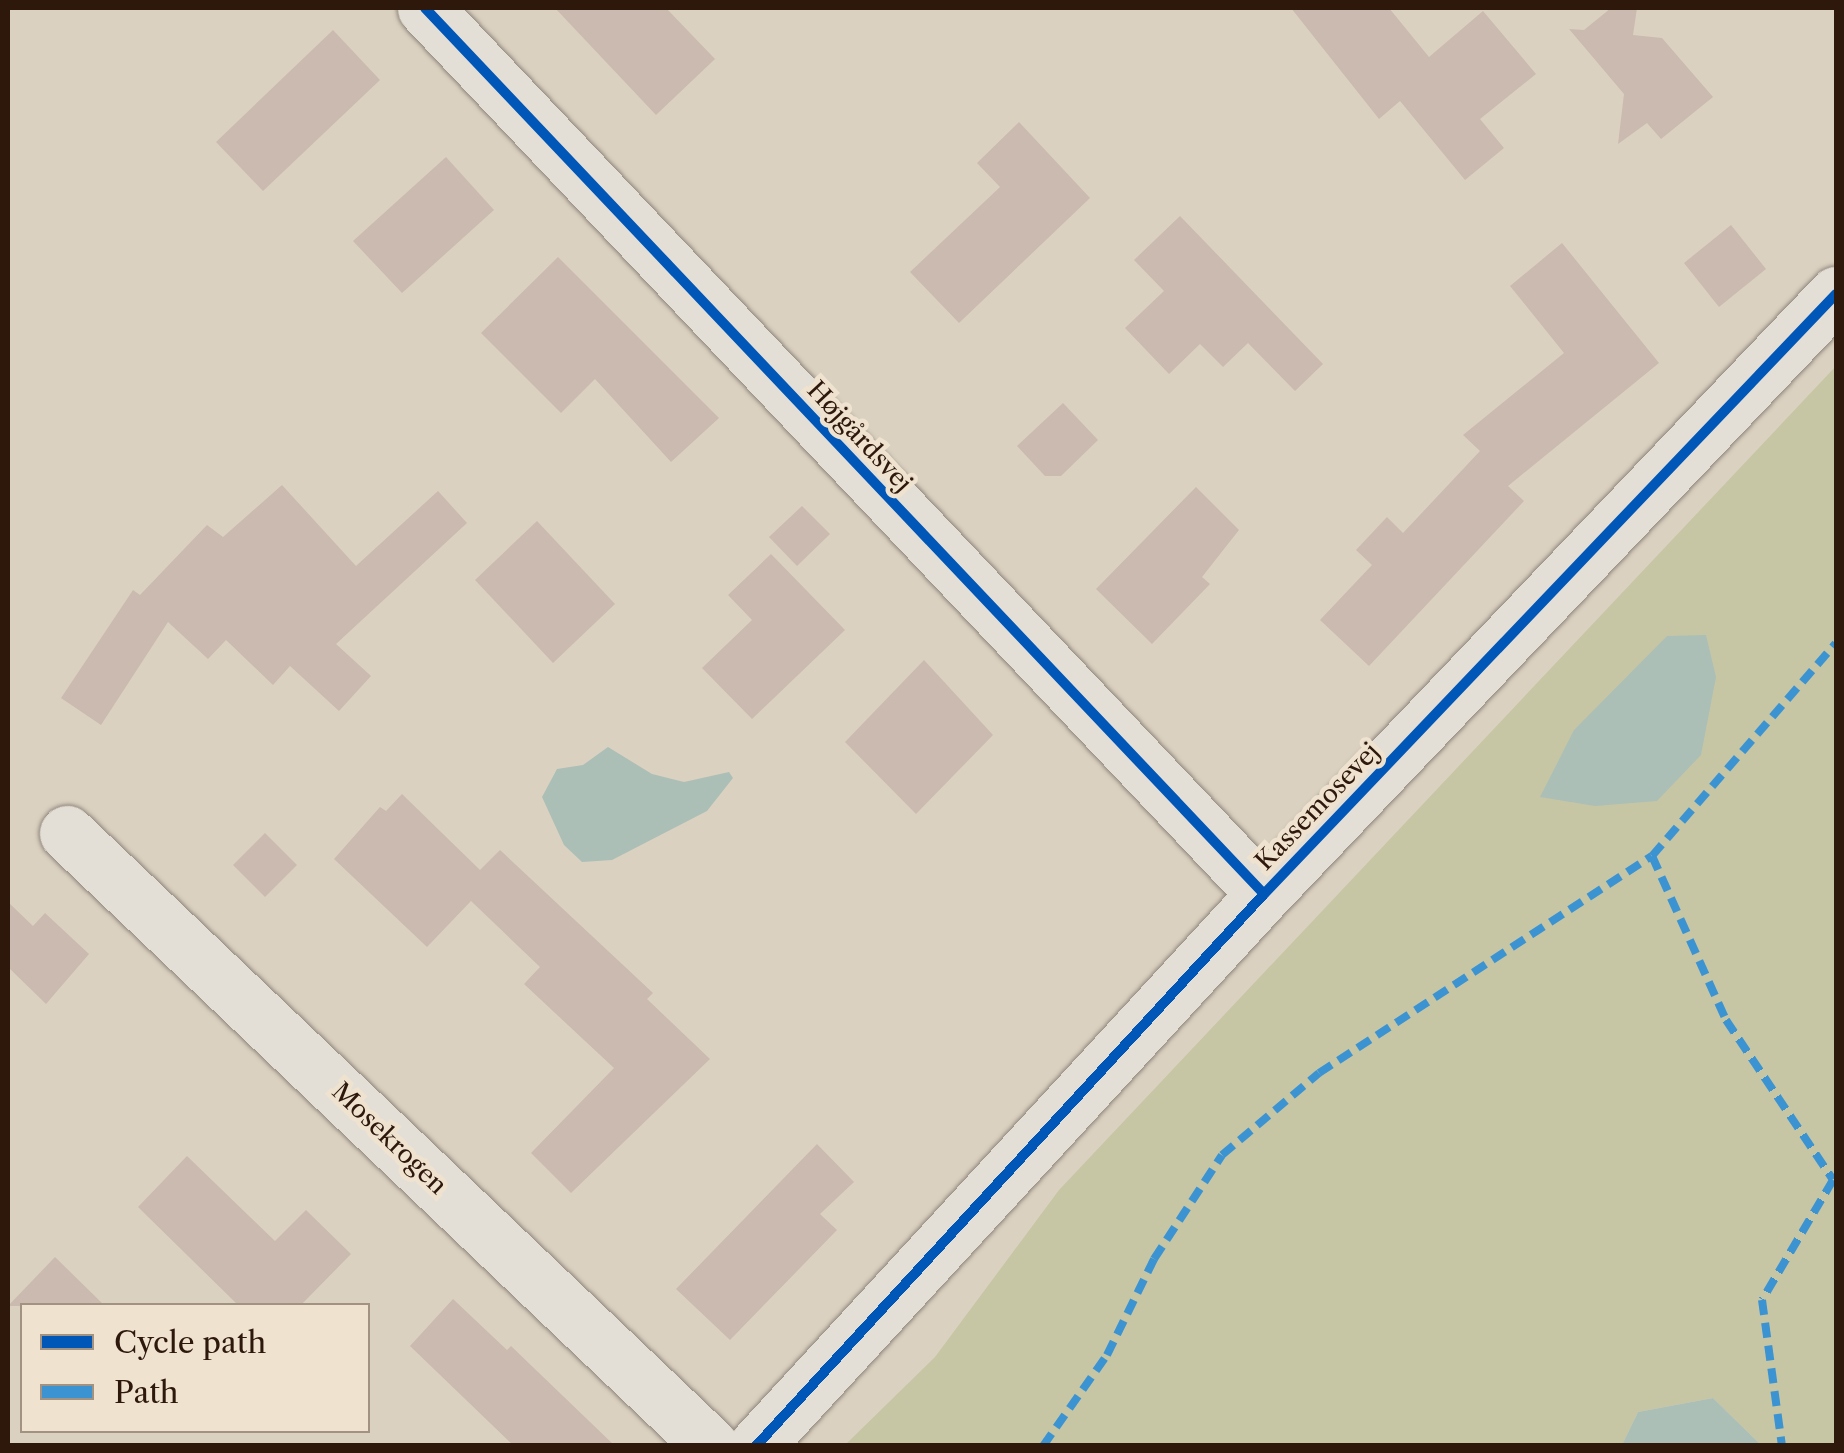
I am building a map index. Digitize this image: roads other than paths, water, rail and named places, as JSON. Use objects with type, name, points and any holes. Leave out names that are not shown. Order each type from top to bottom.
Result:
[{"type":"street","name":"Højgårdsvej","points":[[425,8],[1264,894]]},
{"type":"street","name":"Kassemosevej","points":[[756,1446],[1264,894],[1836,294]]},
{"type":"street","name":"Mosekrogen","points":[[67,833],[711,1446]]}]
